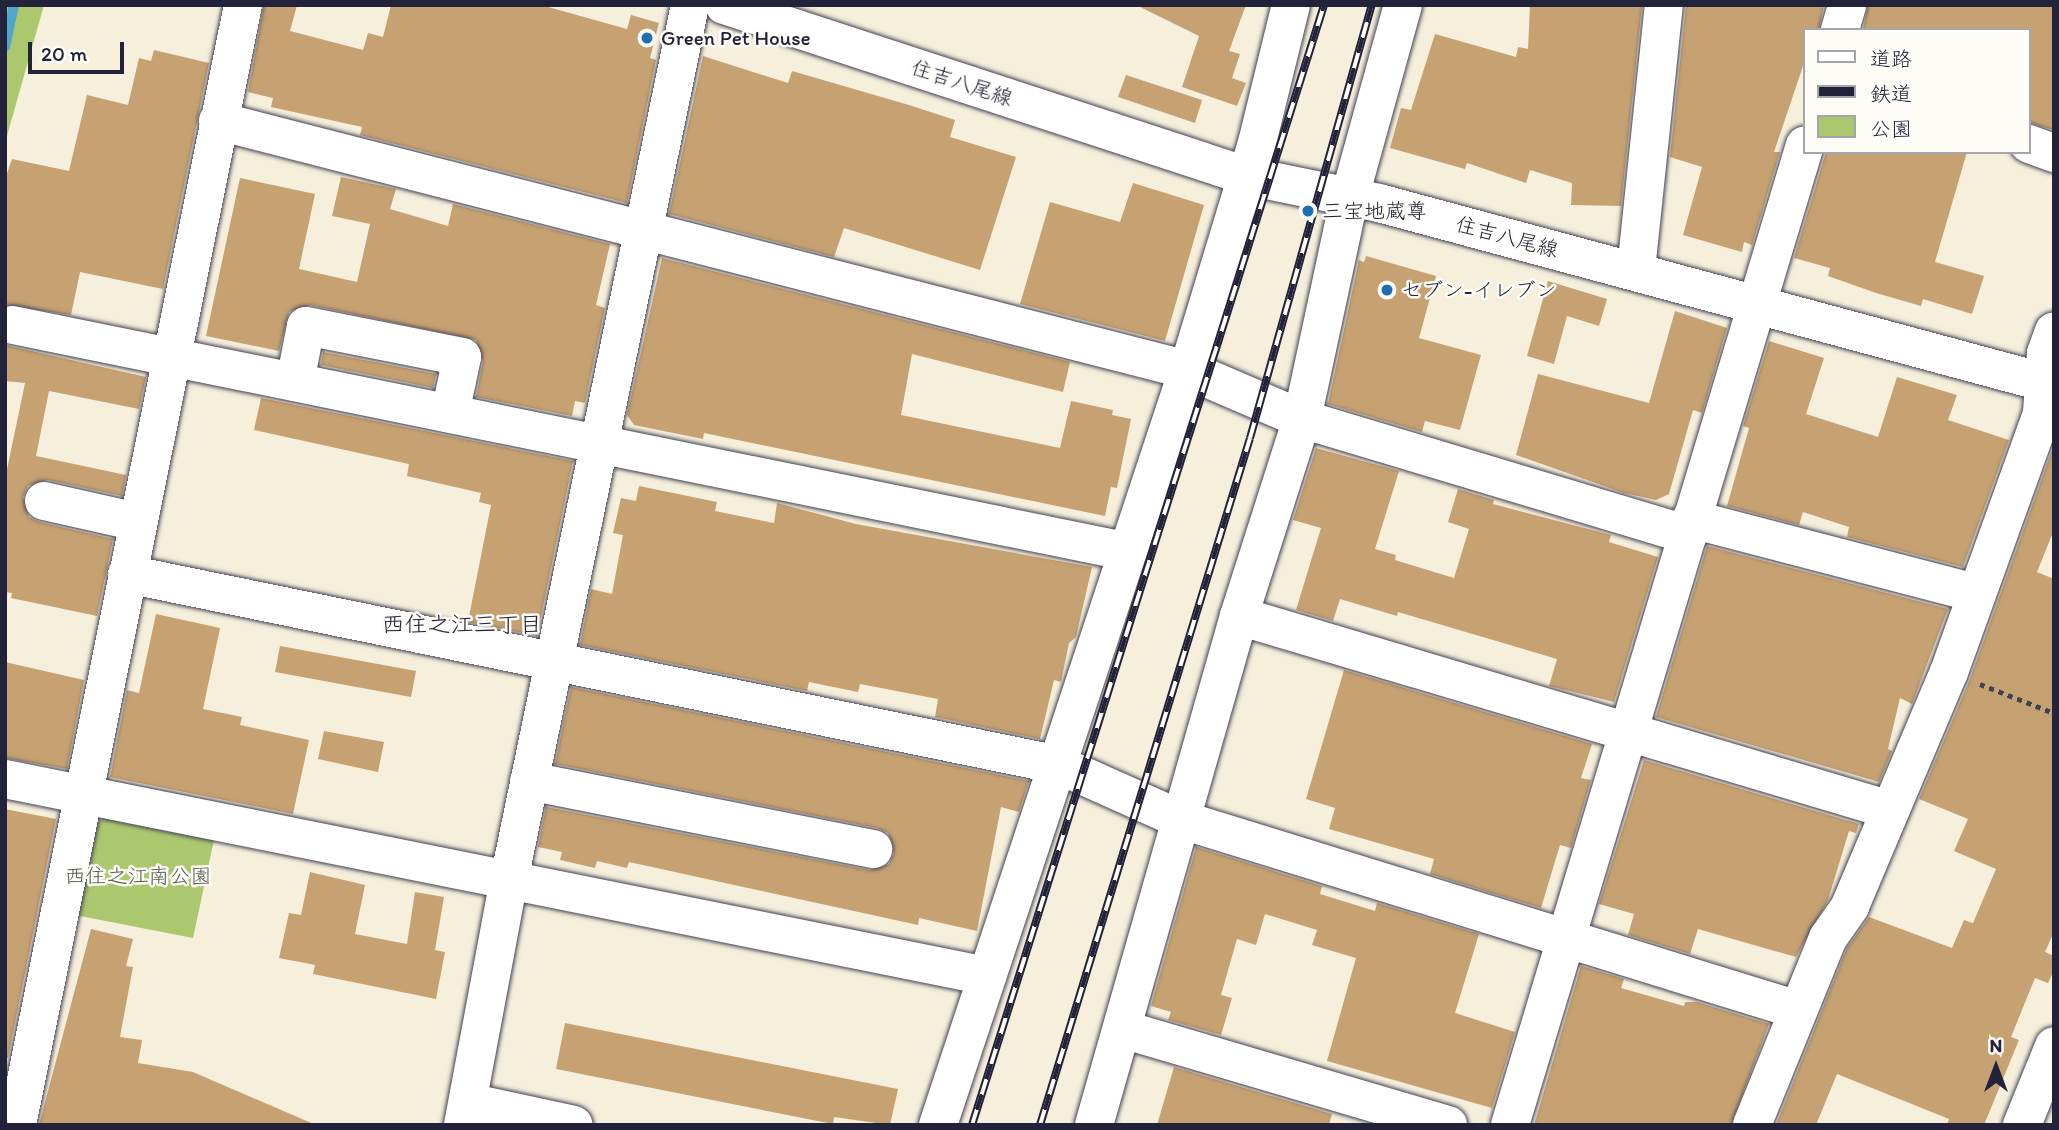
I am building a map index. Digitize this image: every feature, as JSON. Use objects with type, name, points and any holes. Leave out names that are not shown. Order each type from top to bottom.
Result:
[{"type":"street","points":[[17,1125],[243,5]]},
{"type":"street","points":[[575,1125],[466,1114],[509,880],[601,445],[641,227],[690,5]]},
{"type":"street","name":"住吉八尾線","points":[[723,5],[1247,176],[1350,196],[1636,270],[2049,383]]},
{"type":"street","points":[[938,1125],[1059,765],[1125,551],[1188,370],[1247,176],[1291,5]]},
{"type":"street","points":[[1094,1125],[1239,616],[1302,419],[1350,196],[1403,5]]},
{"type":"street","points":[[1636,270],[1664,5]]},
{"type":"street","points":[[1841,28],[1847,5]]},
{"type":"street","points":[[218,121],[641,227],[1188,370],[1302,419],[1690,527],[1975,593]]},
{"type":"street","points":[[2031,146],[2054,153]]},
{"type":"street","points":[[1510,1125],[1755,303],[1804,148]]},
{"type":"street","points":[[13,325],[1125,551]]},
{"type":"street","points":[[295,382],[306,326],[449,355],[462,358],[450,414]]},
{"type":"street","points":[[1752,1125],[1828,938],[1850,906],[1950,672],[1975,593],[2042,413],[2049,383],[2054,331]]},
{"type":"street","points":[[44,501],[138,522]]},
{"type":"street","points":[[127,574],[1059,765],[1182,820],[1566,936],[1798,1010]]},
{"type":"street","points":[[1239,616],[1890,810]]},
{"type":"street","points":[[5,779],[988,976]]},
{"type":"street","points":[[529,781],[873,849]]},
{"type":"street","points":[[1122,1029],[1448,1125]]},
{"type":"street","points":[[2022,1125],[2054,1046]]},
{"type":"path","points":[[1950,672],[2054,713]]},
{"type":"green space","points":[[5,5],[44,5],[5,143]]},
{"type":"green space","name":"西住之江南公園","points":[[105,817],[214,840],[193,938],[75,915],[95,825]]},
{"type":"building","points":[[264,5],[297,5],[290,31],[363,50],[368,33],[383,37],[391,5],[541,5],[627,29],[631,15],[659,23],[650,58],[656,60],[627,203],[360,135],[362,127],[271,107],[273,98],[248,92]]},
{"type":"building","points":[[1136,5],[1246,5],[1229,51],[1240,54],[1232,78],[1246,83],[1237,106],[1182,87],[1199,36]]},
{"type":"building","points":[[1530,5],[1642,5],[1621,206],[1571,205],[1572,183],[1530,170],[1526,183],[1467,163],[1465,169],[1390,148],[1401,108],[1411,110],[1435,34],[1516,57],[1518,47],[1528,49]]},
{"type":"building","points":[[1686,5],[1824,5],[1819,28],[1804,28],[1804,63],[1774,152],[1780,152],[1752,245],[1744,242],[1742,252],[1683,235],[1702,167],[1670,157]]},
{"type":"building","points":[[1868,5],[2054,5],[2054,130],[2031,124],[2031,28],[1863,28]]},
{"type":"building","points":[[154,50],[209,63],[163,289],[80,272],[71,315],[5,305],[5,179],[12,159],[69,171],[87,95],[128,105],[139,58],[151,61]]},
{"type":"building","points":[[703,56],[788,83],[792,71],[909,105],[955,120],[950,137],[1016,157],[980,270],[844,228],[834,257],[669,214]]},
{"type":"building","points":[[1126,75],[1202,100],[1195,123],[1118,97]]},
{"type":"building","points":[[1825,154],[1966,154],[1935,262],[1984,276],[1972,314],[1923,299],[1921,306],[1876,293],[1828,276],[1830,268],[1794,258]]},
{"type":"building","points":[[341,177],[396,189],[390,209],[448,226],[453,204],[610,244],[596,305],[605,308],[585,403],[575,401],[572,416],[476,397],[483,361],[476,340],[310,305],[289,312],[279,351],[206,336],[240,178],[315,194],[299,269],[357,282],[370,224],[332,216]]},
{"type":"building","points":[[1133,183],[1204,205],[1165,341],[1020,304],[1050,202],[1120,222]]},
{"type":"building","points":[[1366,256],[1436,276],[1419,338],[1481,355],[1460,430],[1425,421],[1422,432],[1328,404],[1359,260],[1364,262]]},
{"type":"building","points":[[662,258],[1070,362],[1063,392],[912,354],[901,415],[1060,448],[1071,401],[1113,410],[1112,415],[1131,419],[1117,488],[1111,487],[1105,516],[704,433],[703,439],[634,425],[627,415]]},
{"type":"building","points":[[1548,281],[1607,299],[1599,326],[1567,316],[1554,364],[1527,356]]},
{"type":"building","points":[[1675,311],[1727,328],[1702,413],[1693,410],[1669,494],[1656,500],[1624,493],[1516,455],[1538,374],[1649,403]]},
{"type":"building","points":[[1769,341],[1824,358],[1806,414],[1878,437],[1897,377],[1957,395],[1948,420],[2009,440],[1963,567],[1847,537],[1849,527],[1803,512],[1799,525],[1727,506],[1749,428],[1743,426]]},
{"type":"building","points":[[5,345],[146,377],[139,409],[49,391],[36,456],[126,475],[122,496],[48,480],[28,486],[23,497],[29,517],[39,522],[113,539],[97,616],[11,598],[12,593],[5,592],[5,479],[25,383],[5,381]]},
{"type":"building","points":[[323,352],[436,374],[433,388],[321,365]]},
{"type":"building","points":[[261,398],[573,461],[537,636],[468,622],[491,505],[479,502],[481,493],[407,476],[409,464],[254,430]]},
{"type":"building","points":[[2054,445],[2054,530],[2037,572],[2054,579],[2054,932],[2045,952],[2054,956],[2054,970],[2048,983],[2035,978],[2011,1037],[2019,1040],[1984,1125],[1947,1125],[1949,1119],[1837,1074],[1816,1125],[1776,1125],[1847,948],[1869,917],[1952,948],[1964,920],[1973,923],[1996,869],[1954,851],[1968,819],[1919,799],[1970,679]]},
{"type":"building","points":[[1316,448],[1399,471],[1375,549],[1396,555],[1395,560],[1454,578],[1469,529],[1448,522],[1458,489],[1494,500],[1493,504],[1611,535],[1609,542],[1658,557],[1614,702],[1549,686],[1557,659],[1398,612],[1397,616],[1340,599],[1333,621],[1296,610],[1321,528],[1293,520]]},
{"type":"building","points":[[639,486],[717,502],[715,511],[774,523],[777,503],[856,524],[1092,567],[1076,637],[1069,643],[1061,682],[1054,680],[1040,739],[935,717],[938,699],[860,684],[858,692],[809,682],[807,691],[580,645],[591,589],[612,594],[623,535],[613,533],[621,498],[636,501]]},
{"type":"building","points":[[1707,546],[1948,609],[1912,704],[1900,698],[1888,749],[1892,751],[1879,782],[1656,717]]},
{"type":"building","points":[[156,614],[220,628],[203,709],[242,717],[240,725],[309,740],[293,814],[110,777],[127,690],[139,693]]},
{"type":"building","points":[[280,646],[416,671],[411,697],[275,672]]},
{"type":"building","points":[[5,662],[84,680],[67,769],[5,758]]},
{"type":"building","points":[[1344,670],[1592,744],[1581,778],[1591,780],[1571,848],[1560,845],[1541,908],[1430,874],[1434,859],[1329,829],[1335,808],[1306,799]]},
{"type":"building","points":[[571,687],[1029,781],[1019,812],[1001,807],[977,931],[919,918],[918,925],[629,862],[627,868],[597,861],[595,868],[560,860],[562,852],[538,847],[546,807],[869,870],[889,864],[894,853],[888,833],[877,828],[555,764]]},
{"type":"building","points":[[324,731],[384,742],[378,772],[318,759]]},
{"type":"building","points":[[1644,760],[1859,824],[1856,833],[1849,831],[1828,900],[1796,957],[1698,929],[1690,954],[1628,935],[1634,914],[1599,904]]},
{"type":"building","points":[[5,809],[56,819],[8,1058],[5,1057]]},
{"type":"building","points":[[1196,847],[1322,886],[1320,894],[1375,911],[1377,903],[1479,934],[1455,1013],[1515,1032],[1492,1108],[1327,1061],[1356,958],[1312,945],[1317,930],[1265,914],[1256,945],[1237,939],[1221,995],[1232,998],[1221,1035],[1168,1020],[1171,1012],[1151,1006]]},
{"type":"building","points":[[310,872],[365,885],[355,934],[407,944],[415,892],[444,897],[435,950],[445,952],[436,999],[313,974],[315,965],[279,958],[289,913],[301,915]]},
{"type":"building","points":[[91,929],[133,939],[126,966],[133,967],[120,1037],[142,1040],[138,1063],[193,1072],[316,1125],[39,1125]]},
{"type":"building","points":[[1581,966],[1624,979],[1621,988],[1684,1006],[1685,1002],[1697,1002],[1769,1024],[1731,1125],[1534,1125]]},
{"type":"building","points":[[565,1023],[898,1089],[890,1125],[834,1117],[833,1124],[556,1069]]},
{"type":"building","points":[[1174,1067],[1332,1114],[1329,1125],[1157,1125]]},
{"type":"waterway","points":[[5,47],[14,5]]},
{"type":"railway","points":[[972,1125],[1324,5]]},
{"type":"railway","points":[[1040,1125],[1250,438],[1372,5]]},
{"type":"place","name":"Green Pet House","points":[[647,38]]},
{"type":"place","name":"三宝地蔵尊","points":[[1308,211]]},
{"type":"place","name":"セブン-イレブン","points":[[1387,290]]},
{"type":"district","name":"西住之江三丁目","points":[[462,624]]}]
